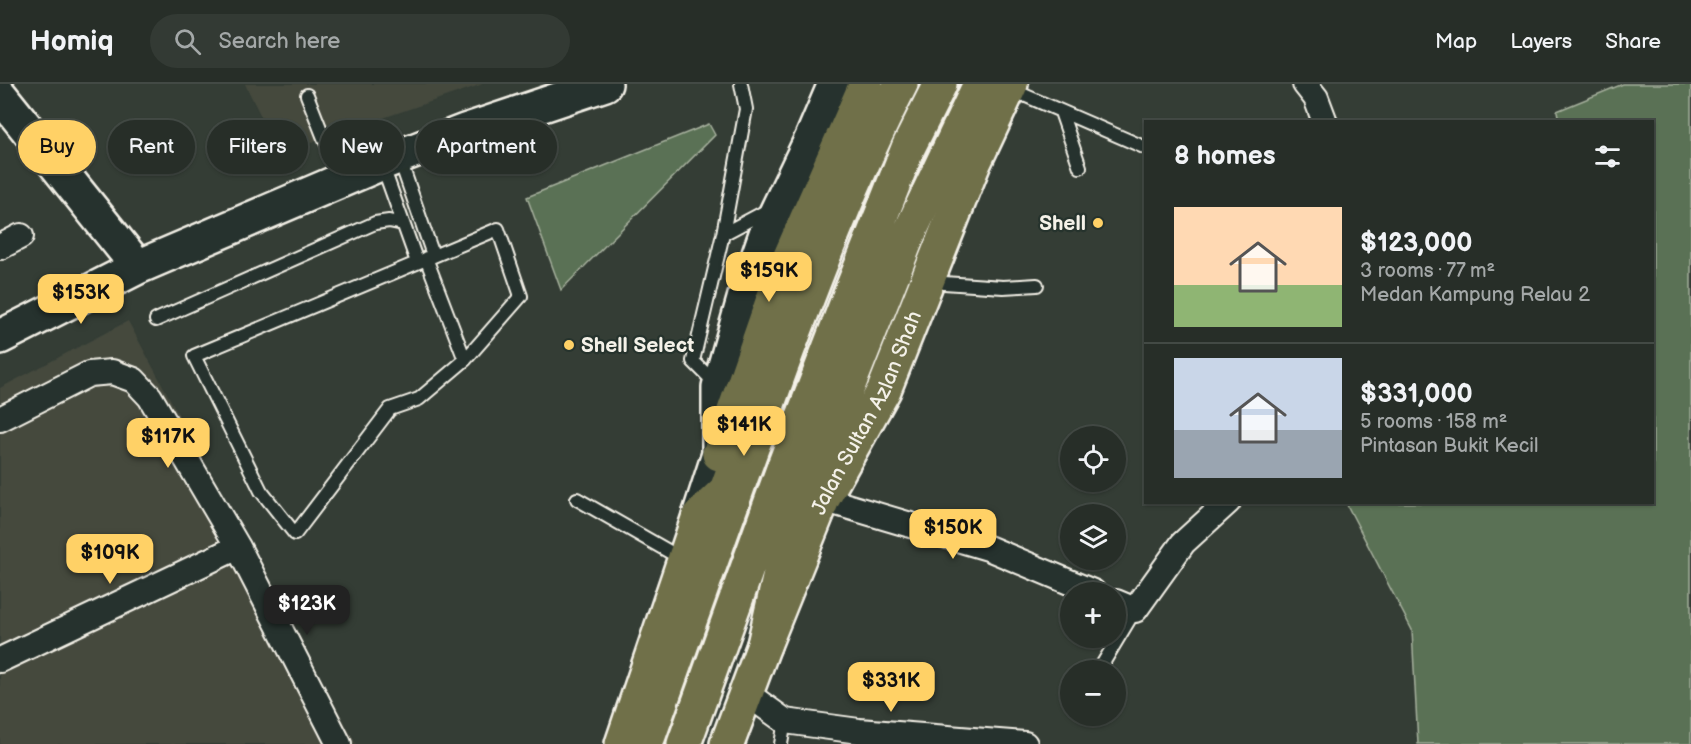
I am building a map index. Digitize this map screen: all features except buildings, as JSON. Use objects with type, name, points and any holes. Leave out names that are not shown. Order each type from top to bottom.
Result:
[{"type":"main road","points":[[719,454],[780,279],[866,84]]},
{"type":"main road","points":[[622,744],[686,561],[699,516],[726,490],[759,400],[834,216],[894,84]]},
{"type":"main road","points":[[646,744],[818,270],[882,121],[901,84]]},
{"type":"main road","points":[[684,744],[784,466],[842,315],[908,148],[940,84]]},
{"type":"main road","points":[[764,645],[788,538],[908,236],[1000,86]]},
{"type":"main road","name":"Jalan Sultan Azlan Shah","points":[[728,744],[764,645],[824,499],[884,390],[975,163],[1000,86]]},
{"type":"street","points":[[404,154],[465,130],[605,84]]},
{"type":"street","points":[[699,516],[719,454],[719,387],[747,289],[766,234],[835,84]]},
{"type":"street","points":[[1305,84],[1316,98],[1324,120]]},
{"type":"street","points":[[4,105],[138,267]]},
{"type":"street","points":[[0,337],[138,267],[356,174]]},
{"type":"street","points":[[0,419],[89,374],[112,372],[134,380],[150,397],[238,547],[333,742]]},
{"type":"street","points":[[824,499],[988,548],[1069,582]]},
{"type":"street","points":[[1126,606],[1183,543],[1226,504]]},
{"type":"street","points":[[0,660],[238,547]]},
{"type":"street","points":[[746,693],[783,732],[859,731],[1025,744]]},
{"type":"lane","points":[[719,387],[693,361],[723,234],[746,109],[741,84]]},
{"type":"lane","points":[[1000,86],[1144,147]]},
{"type":"lane","points":[[308,95],[324,138],[345,179]]},
{"type":"lane","points":[[1061,112],[1080,166]]},
{"type":"lane","points":[[393,174],[403,224],[425,258]]},
{"type":"lane","points":[[395,174],[465,360]]},
{"type":"lane","points":[[723,234],[779,204]]},
{"type":"lane","points":[[156,320],[375,223],[388,221],[403,224]]},
{"type":"lane","points":[[498,229],[521,296],[465,360],[419,399],[390,409],[296,534],[261,491],[194,356],[498,229]]},
{"type":"lane","points":[[928,282],[1003,287],[1037,285]]},
{"type":"lane","points":[[577,499],[686,561]]},
{"type":"shaded area","points":[[245,84],[483,84],[377,120],[320,120],[320,140],[308,144],[308,120],[263,120]]},
{"type":"shaded area","points":[[128,321],[356,744],[0,744],[0,388]]},
{"type":"green space","points":[[1623,84],[1691,84],[1691,744],[1418,744],[1412,630],[1347,504],[1654,504],[1654,120],[1559,120],[1557,111]]},
{"type":"green space","points":[[709,124],[715,135],[561,290],[527,197]]},
{"type":"place","name":"Shell","points":[[1098,223]]},
{"type":"place","name":"Shell Select","points":[[569,345]]}]
